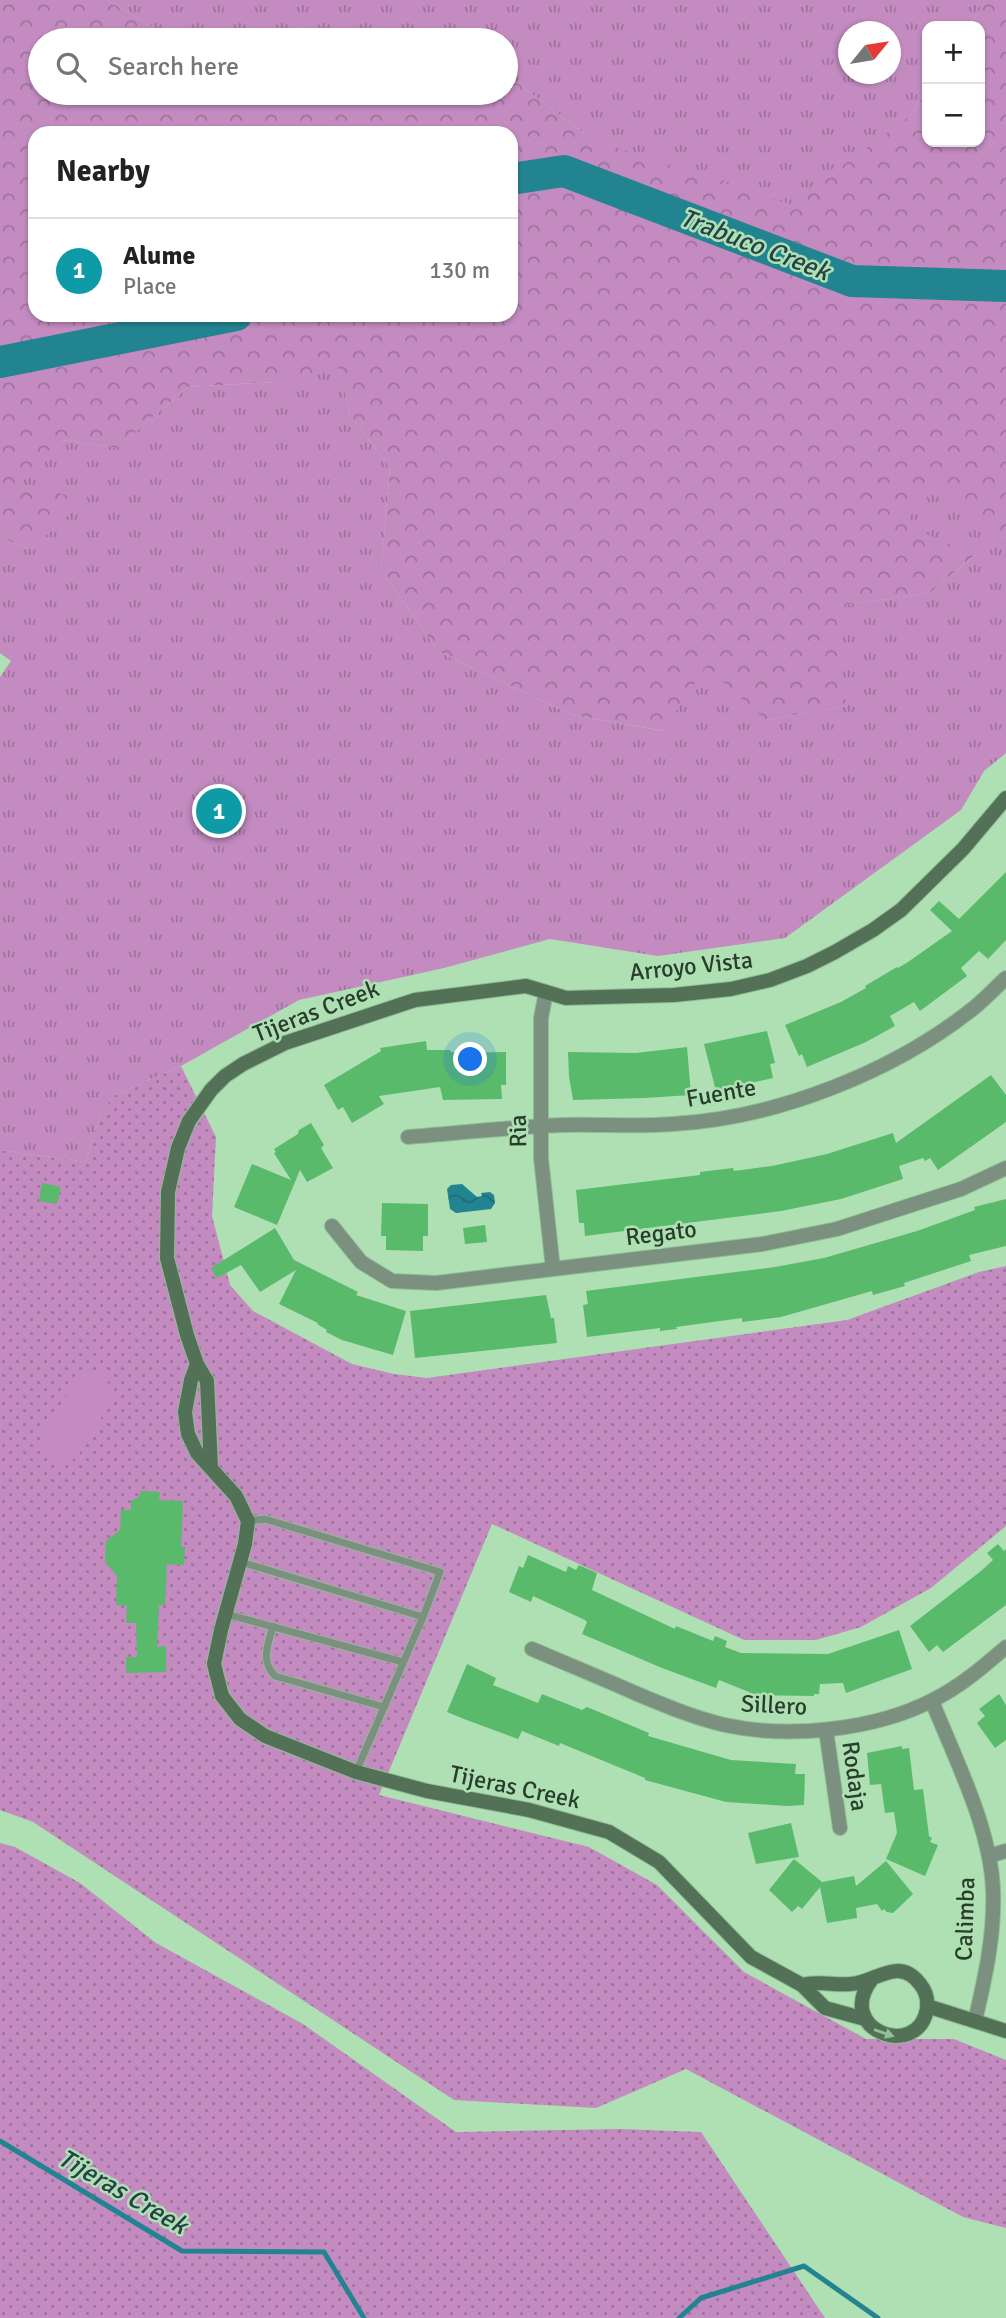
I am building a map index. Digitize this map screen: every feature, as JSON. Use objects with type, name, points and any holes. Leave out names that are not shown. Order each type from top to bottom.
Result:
[{"type":"street","name":"Arroyo Vista","points":[[526,986],[566,998],[674,995],[731,989],[770,980],[807,966],[873,930],[901,909],[963,849],[1006,798]]},
{"type":"street","name":"Fuente","points":[[408,1138],[541,1127],[674,1124],[734,1116],[789,1102],[864,1075],[923,1043],[976,1007],[1006,978]]},
{"type":"street","name":"Tijeras Creek","points":[[211,1468],[207,1381],[197,1364],[187,1335],[167,1258],[168,1192],[178,1148],[189,1121],[211,1090],[225,1076],[243,1064],[285,1044],[396,1005],[526,986]]},
{"type":"street","name":"Ria","points":[[546,992],[541,1018],[541,1127],[545,1205],[553,1269]]},
{"type":"street","name":"Regato","points":[[332,1226],[361,1262],[392,1281],[436,1283],[763,1244],[836,1229],[961,1189],[1006,1168]]},
{"type":"street","points":[[197,1364],[185,1412],[188,1434],[197,1453],[236,1496],[248,1521]]},
{"type":"street","name":"Tijeras Creek","points":[[248,1521],[241,1562],[225,1613],[214,1664],[222,1696],[240,1719],[265,1736],[356,1772],[427,1791],[529,1810],[609,1832],[659,1862],[751,1957],[802,1985],[825,2008],[865,2019],[871,2028],[880,2034],[901,2036],[919,2025],[927,2006]]},
{"type":"street","name":"Sillero","points":[[533,1649],[676,1710],[726,1726],[772,1730],[826,1730],[895,1715],[932,1701],[955,1688],[1006,1647]]},
{"type":"street","name":"Calimba","points":[[932,1701],[978,1817],[989,1856],[993,1889],[991,1948],[975,2021]]},
{"type":"street","name":"Rodaja","points":[[826,1730],[840,1828]]},
{"type":"street","points":[[989,1856],[1006,1851]]},
{"type":"street","points":[[802,1985],[816,1981],[852,1984],[889,1971],[908,1974],[923,1987],[927,2006],[1006,2031]]},
{"type":"street","points":[[865,2019],[862,1998],[872,1979]]},
{"type":"lane","points":[[248,1521],[265,1519],[440,1572],[356,1772]]},
{"type":"lane","points":[[241,1562],[423,1617]]},
{"type":"lane","points":[[225,1613],[403,1662]]},
{"type":"lane","points":[[273,1626],[265,1659],[268,1669],[275,1676],[384,1707]]},
{"type":"green space","points":[[0,0],[107,0],[155,28],[28,28],[28,105],[518,105],[518,83],[593,140],[910,116],[922,98],[922,147],[985,147],[985,21],[972,21],[986,0],[1006,0],[1006,539],[931,485],[976,554],[930,593],[839,606],[847,706],[765,720],[664,731],[572,715],[439,652],[381,570],[390,467],[350,415],[339,369],[274,382],[188,387],[117,448],[60,440],[86,500],[31,549],[0,538]]},
{"type":"green space","points":[[107,0],[986,0],[972,21],[922,21],[922,98],[910,116],[790,204],[593,140],[518,83],[518,28],[155,28]]},
{"type":"green space","points":[[339,368],[350,415],[390,467],[381,570],[439,652],[572,715],[663,731],[706,667],[765,720],[846,706],[838,606],[930,593],[975,555],[905,525],[931,484],[1006,539],[1006,753],[984,771],[961,810],[785,938],[658,956],[550,939],[444,968],[299,1000],[181,1066],[115,1095],[101,1111],[86,1162],[0,1150],[0,677],[11,661],[0,653],[0,538],[31,549],[85,500],[15,482],[60,440],[117,448],[188,387],[274,382]]},
{"type":"green space","points":[[181,1066],[216,1137],[212,1216],[230,1285],[253,1311],[352,1364],[394,1374],[427,1378],[847,1320],[979,1272],[1006,1266],[1006,1526],[931,1588],[861,1627],[816,1640],[744,1640],[492,1524],[379,1795],[589,1847],[657,1885],[744,1972],[866,2039],[954,2039],[1006,2060],[1006,2228],[963,2217],[686,2069],[596,2108],[454,2100],[33,1822],[0,1810],[0,1150],[86,1162],[101,1111],[115,1095]]},
{"type":"green space","points":[[89,1370],[100,1372],[105,1377],[110,1388],[109,1402],[78,1455],[66,1464],[60,1463],[45,1453],[42,1437],[64,1401],[72,1379]]},
{"type":"green space","points":[[0,1843],[15,1847],[80,1883],[156,1943],[303,2024],[456,2132],[619,2129],[701,2132],[825,2318],[0,2318]]},
{"type":"water","points":[[462,1184],[477,1197],[482,1196],[481,1193],[490,1192],[494,1195],[495,1203],[491,1209],[456,1213],[450,1209],[447,1189],[451,1185]]},
{"type":"building","points":[[1006,872],[1006,940],[988,959],[979,951],[961,968],[967,976],[920,1011],[914,1002],[890,1016],[895,1026],[866,1042],[807,1067],[785,1025],[841,1002],[908,962],[952,931],[930,910],[939,901],[959,919]]},
{"type":"building","points":[[767,1031],[775,1063],[770,1064],[773,1078],[716,1091],[704,1044]]},
{"type":"building","points":[[426,1041],[427,1050],[461,1053],[506,1052],[506,1085],[501,1085],[502,1099],[443,1100],[440,1087],[379,1096],[384,1104],[352,1123],[343,1107],[338,1110],[324,1085],[381,1051],[380,1048]]},
{"type":"building","points":[[687,1047],[691,1095],[573,1100],[568,1052],[636,1053]]},
{"type":"building","points":[[991,1075],[1006,1095],[1006,1122],[938,1170],[930,1158],[925,1161],[923,1158],[899,1166],[903,1179],[841,1199],[781,1211],[585,1236],[584,1223],[579,1223],[576,1190],[700,1175],[700,1172],[772,1166],[827,1154],[893,1133],[896,1143]]},
{"type":"building","points":[[311,1123],[333,1168],[307,1182],[300,1170],[277,1225],[234,1207],[252,1164],[291,1180],[274,1149]]},
{"type":"building","points":[[42,1183],[61,1187],[57,1204],[39,1201]]},
{"type":"building","points":[[1006,1199],[1006,1246],[969,1255],[971,1261],[904,1283],[905,1286],[873,1295],[872,1291],[781,1317],[742,1322],[742,1318],[676,1327],[677,1329],[660,1331],[660,1328],[587,1337],[583,1305],[588,1304],[586,1291],[775,1267],[824,1258],[917,1231],[975,1210],[974,1207]]},
{"type":"building","points":[[382,1203],[428,1204],[428,1236],[423,1236],[423,1251],[386,1250],[386,1236],[381,1236]]},
{"type":"building","points":[[485,1225],[487,1242],[465,1244],[463,1228]]},
{"type":"building","points":[[275,1228],[294,1260],[358,1292],[356,1295],[406,1311],[393,1355],[342,1340],[326,1332],[318,1323],[279,1304],[296,1270],[260,1292],[241,1265],[217,1278],[211,1268]]},
{"type":"building","points":[[546,1295],[551,1318],[554,1318],[557,1343],[415,1358],[410,1311]]},
{"type":"building","points":[[140,1491],[160,1492],[159,1500],[183,1501],[181,1547],[185,1547],[184,1565],[167,1564],[165,1605],[159,1605],[157,1647],[166,1646],[166,1672],[126,1673],[126,1657],[137,1657],[136,1623],[126,1623],[127,1606],[116,1605],[117,1576],[105,1562],[106,1541],[120,1530],[121,1510],[131,1510],[131,1501],[140,1496]]},
{"type":"building","points":[[998,1544],[1004,1551],[1006,1549],[1006,1605],[943,1652],[937,1645],[929,1652],[910,1626],[993,1560],[987,1553]]},
{"type":"building","points":[[528,1555],[566,1572],[568,1566],[576,1570],[579,1565],[597,1573],[592,1590],[675,1629],[676,1626],[713,1641],[715,1636],[727,1641],[725,1647],[741,1653],[828,1654],[899,1630],[912,1669],[846,1693],[843,1683],[820,1684],[819,1694],[814,1696],[749,1695],[749,1692],[719,1680],[716,1688],[582,1634],[587,1622],[585,1620],[533,1596],[531,1602],[509,1592],[519,1566],[523,1568]]},
{"type":"building","points":[[467,1664],[496,1678],[493,1685],[538,1703],[542,1694],[582,1710],[587,1707],[649,1733],[648,1736],[731,1760],[796,1764],[795,1774],[805,1774],[804,1805],[726,1802],[645,1780],[560,1743],[559,1746],[522,1731],[518,1739],[447,1712]]},
{"type":"building","points":[[999,1694],[1006,1705],[1006,1740],[995,1748],[977,1723],[985,1716],[979,1709]]},
{"type":"building","points":[[902,1746],[902,1749],[909,1748],[914,1790],[923,1789],[929,1836],[932,1838],[930,1842],[938,1845],[925,1876],[886,1859],[897,1833],[894,1812],[885,1813],[881,1784],[870,1785],[867,1753]]},
{"type":"building","points":[[791,1823],[799,1857],[756,1864],[748,1833]]},
{"type":"building","points":[[794,1859],[822,1882],[854,1876],[856,1886],[886,1861],[913,1894],[893,1913],[884,1909],[882,1911],[877,1904],[856,1908],[857,1918],[827,1923],[820,1887],[802,1909],[798,1906],[792,1912],[769,1890]]},
{"type":"waterway","name":"Trabuco Creek","points":[[518,178],[564,171],[852,281],[1006,286]]},
{"type":"waterway","name":"Trabuco Creek","points":[[0,362],[201,322]]},
{"type":"waterway","name":"Tijeras Creek","points":[[0,2141],[182,2251],[324,2252],[364,2318]]},
{"type":"waterway","name":"Tijeras Creek","points":[[679,2318],[701,2298],[804,2266],[878,2318]]},
{"type":"place","name":"Alume","points":[[219,811]]}]
